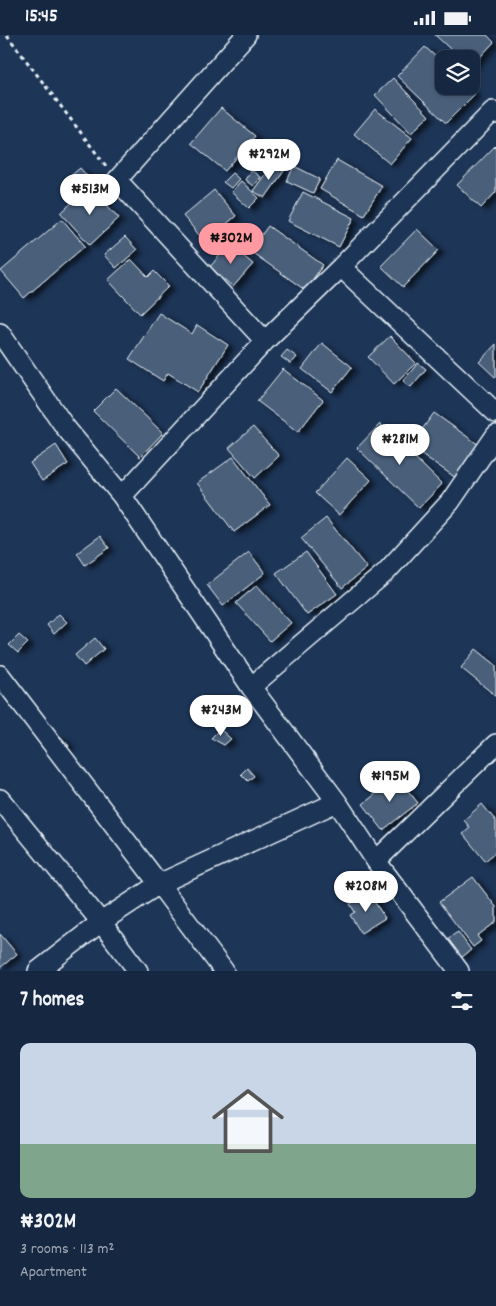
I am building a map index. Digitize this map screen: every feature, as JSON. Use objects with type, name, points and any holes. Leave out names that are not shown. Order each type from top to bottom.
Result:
[{"type":"street","points":[[246,35],[117,180],[265,341]]},
{"type":"street","points":[[122,496],[265,341],[495,111]]},
{"type":"street","points":[[341,267],[496,413]]},
{"type":"street","points":[[0,333],[65,427],[122,496],[251,687],[337,802],[376,861],[459,971]]},
{"type":"street","points":[[251,687],[386,572],[450,502],[496,435]]},
{"type":"street","points":[[0,675],[224,971]]},
{"type":"street","points":[[376,861],[496,744]]},
{"type":"street","points":[[0,799],[101,922],[138,971]]},
{"type":"street","points":[[38,971],[101,922],[159,884],[337,802]]},
{"type":"path","points":[[7,35],[117,180]]},
{"type":"building","points":[[435,35],[487,35],[494,42],[480,57],[480,50],[451,50]]},
{"type":"building","points":[[425,47],[435,56],[435,95],[474,95],[446,123],[397,76]]},
{"type":"building","points":[[393,78],[429,116],[411,133],[375,95]]},
{"type":"building","points":[[221,108],[255,136],[225,171],[191,143]]},
{"type":"building","points":[[375,109],[412,138],[390,164],[354,134]]},
{"type":"building","points":[[496,145],[496,192],[481,208],[457,185]]},
{"type":"building","points":[[337,160],[382,186],[364,215],[320,189]]},
{"type":"building","points":[[273,163],[284,171],[265,198],[253,191]]},
{"type":"building","points":[[294,166],[320,179],[313,193],[287,181]]},
{"type":"building","points":[[80,168],[88,177],[74,188],[67,179]]},
{"type":"building","points":[[251,170],[260,177],[253,186],[245,180]]},
{"type":"building","points":[[232,173],[239,179],[231,188],[223,182]]},
{"type":"building","points":[[241,181],[259,198],[249,208],[231,192]]},
{"type":"building","points":[[89,186],[119,218],[90,245],[61,213]]},
{"type":"building","points":[[214,190],[236,216],[205,242],[183,216]]},
{"type":"building","points":[[303,192],[354,218],[339,247],[288,221]]},
{"type":"building","points":[[62,219],[85,246],[24,298],[1,271]]},
{"type":"building","points":[[268,226],[323,265],[305,290],[250,251]]},
{"type":"building","points":[[417,229],[439,250],[403,287],[381,266]]},
{"type":"building","points":[[125,237],[137,250],[116,268],[104,255]]},
{"type":"building","points":[[229,244],[253,264],[233,287],[210,267]]},
{"type":"building","points":[[131,259],[148,277],[154,271],[169,286],[140,314],[108,280]]},
{"type":"building","points":[[159,313],[192,334],[197,325],[228,345],[198,392],[168,373],[163,381],[129,359]]},
{"type":"building","points":[[390,336],[416,363],[394,384],[368,357]]},
{"type":"building","points":[[322,343],[352,367],[332,392],[302,369]]},
{"type":"building","points":[[496,344],[496,378],[479,362]]},
{"type":"building","points":[[287,350],[297,357],[291,364],[281,357]]},
{"type":"building","points":[[418,363],[426,369],[411,387],[403,381]]},
{"type":"building","points":[[283,369],[323,400],[298,432],[257,401]]},
{"type":"building","points":[[116,388],[163,433],[140,457],[93,411]]},
{"type":"building","points":[[434,413],[479,445],[456,478],[410,446]]},
{"type":"building","points":[[380,424],[442,484],[419,508],[357,448]]},
{"type":"building","points":[[253,427],[279,456],[255,478],[229,448]]},
{"type":"building","points":[[56,445],[68,464],[42,481],[30,463]]},
{"type":"building","points":[[233,457],[270,505],[234,532],[197,483]]},
{"type":"building","points":[[347,458],[371,480],[339,515],[315,493]]},
{"type":"building","points":[[326,518],[367,568],[342,588],[301,538]]},
{"type":"building","points":[[100,536],[109,548],[85,565],[77,553]]},
{"type":"building","points":[[249,552],[265,573],[223,606],[207,585]]},
{"type":"building","points":[[306,552],[337,594],[307,615],[276,573]]},
{"type":"building","points":[[257,585],[291,623],[270,641],[236,603]]},
{"type":"building","points":[[59,614],[67,622],[54,634],[47,625]]},
{"type":"building","points":[[19,635],[28,643],[18,653],[9,645]]},
{"type":"building","points":[[95,638],[104,649],[84,666],[75,655]]},
{"type":"building","points":[[476,649],[496,665],[496,696],[461,668]]},
{"type":"building","points":[[220,729],[231,739],[224,745],[211,738]]},
{"type":"building","points":[[59,735],[69,746],[64,751],[54,739]]},
{"type":"building","points":[[247,768],[254,776],[248,781],[241,774]]},
{"type":"building","points":[[397,777],[418,803],[383,830],[363,804]]},
{"type":"building","points":[[482,804],[496,821],[496,852],[485,861],[463,834],[470,828],[464,820]]},
{"type":"building","points":[[473,877],[496,907],[496,922],[477,936],[481,941],[473,947],[439,902]]},
{"type":"building","points":[[368,892],[385,918],[361,933],[350,915],[355,912],[350,904]]},
{"type":"building","points":[[458,932],[471,950],[461,958],[447,939]]},
{"type":"building","points":[[0,934],[17,954],[0,968]]}]
